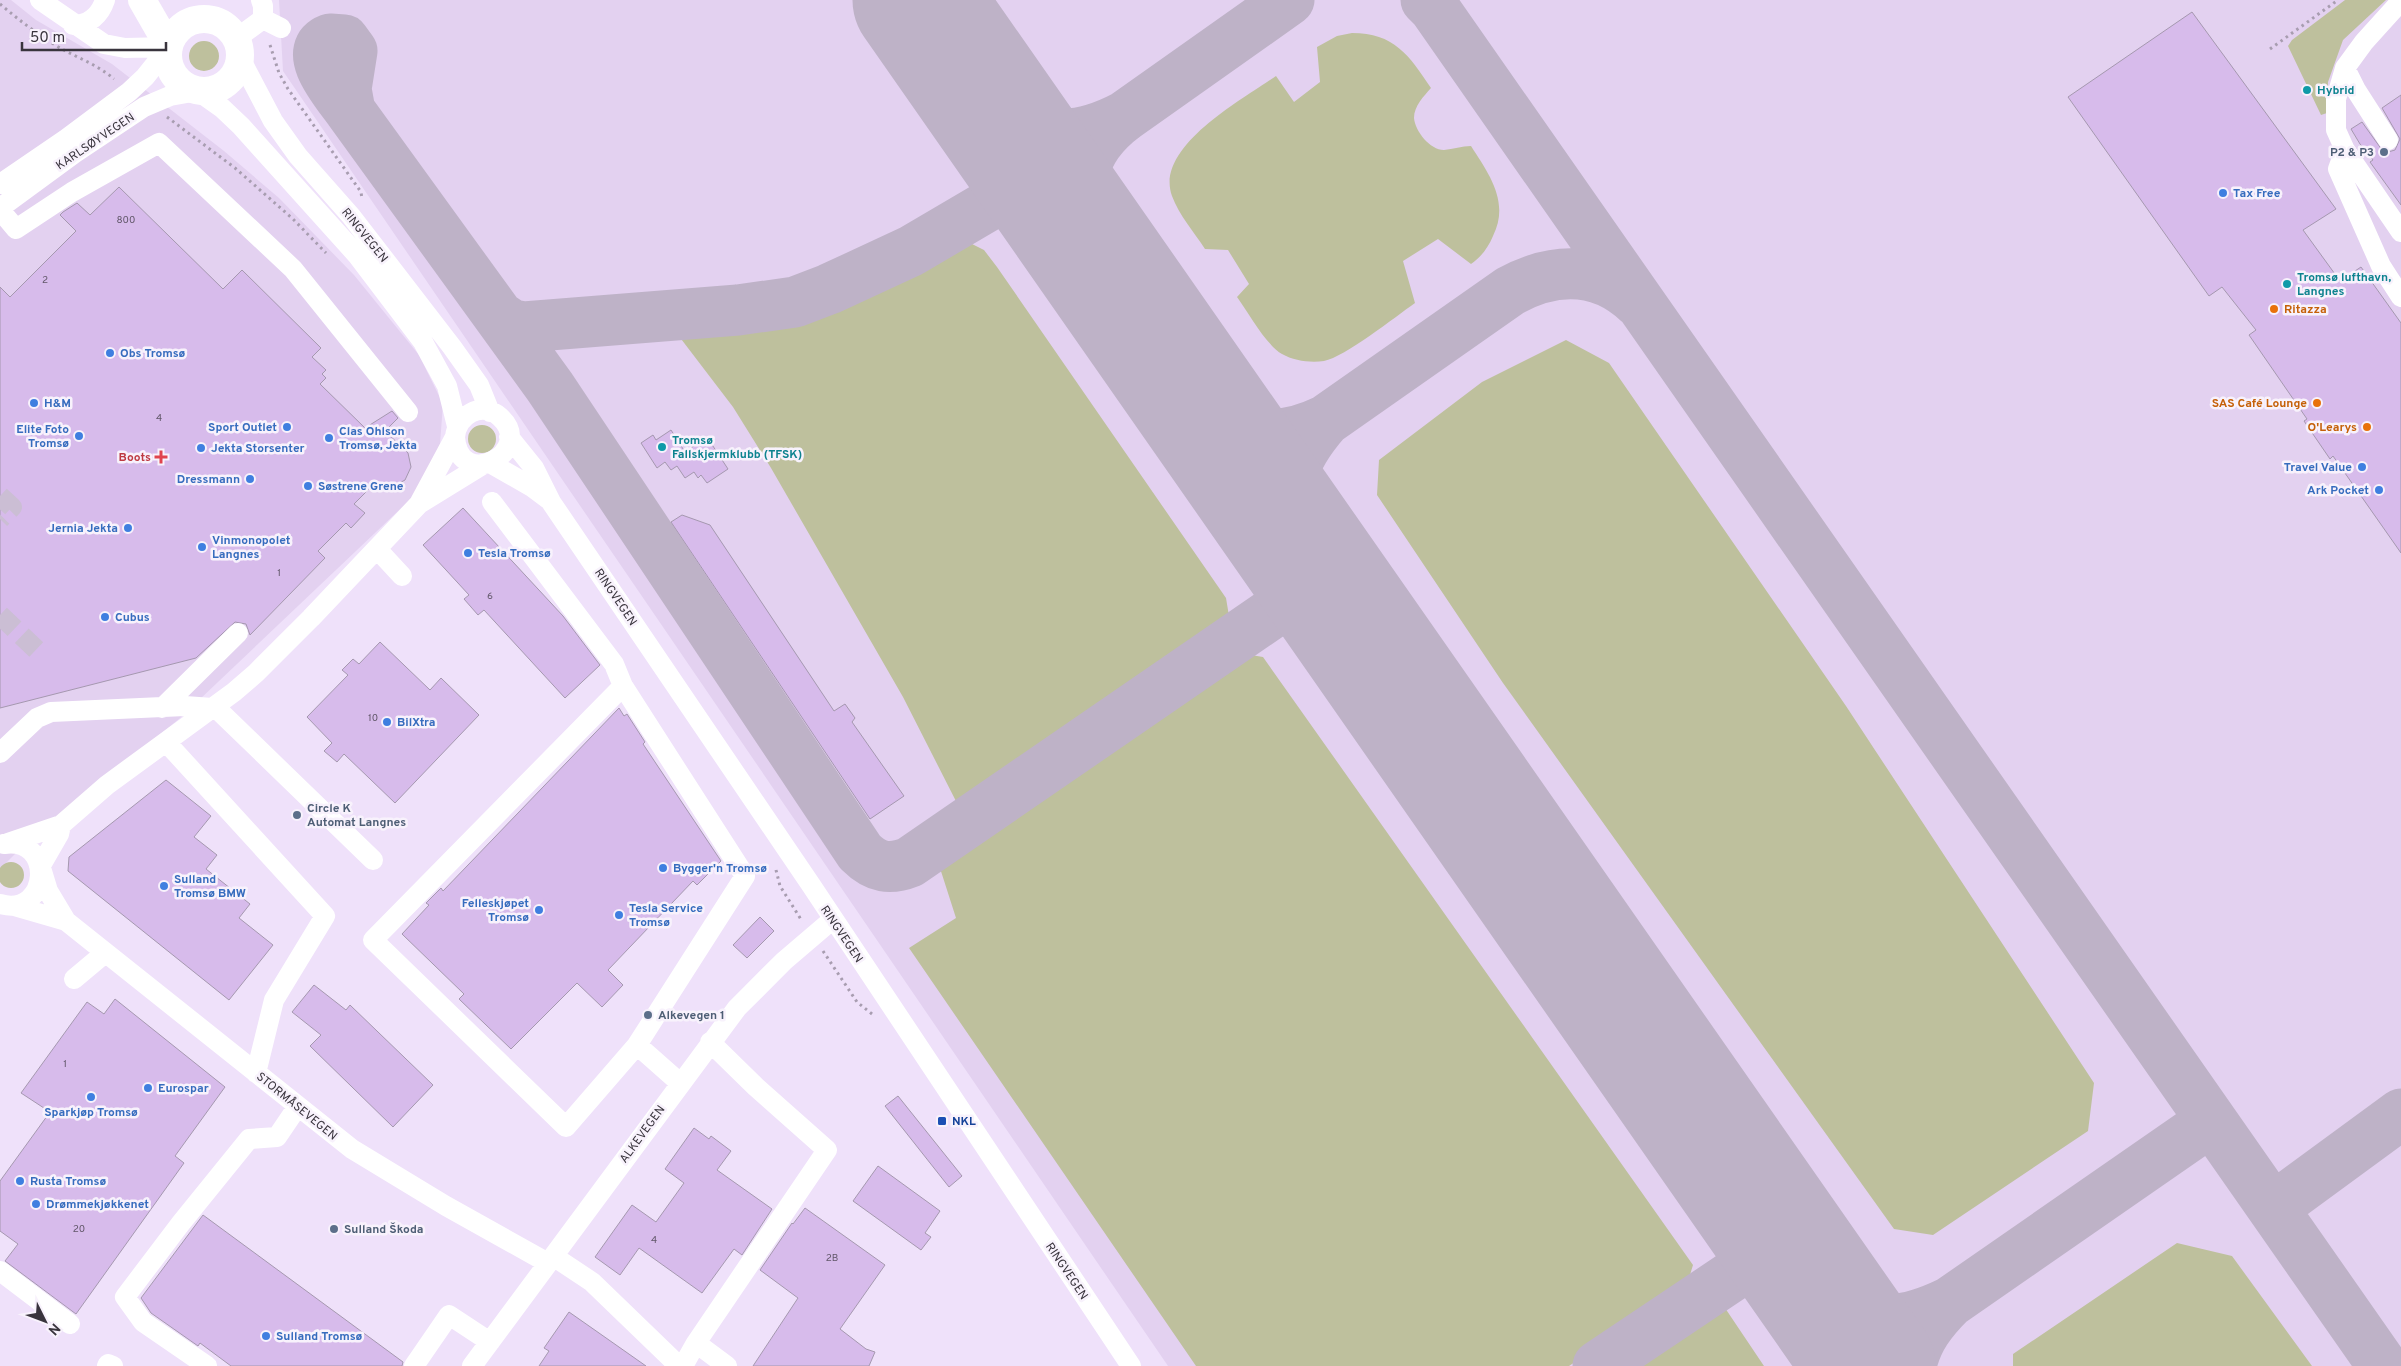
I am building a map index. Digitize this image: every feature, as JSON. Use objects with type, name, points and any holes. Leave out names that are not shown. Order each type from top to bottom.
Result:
[{"type":"highway","points":[[142,0],[169,47]]},
{"type":"highway","points":[[190,0],[210,19],[228,28],[256,28],[237,71],[229,82],[218,89],[198,91],[186,86],[176,78],[169,66],[169,47],[174,34],[184,24],[197,19],[210,19]]},
{"type":"street","points":[[40,0],[73,25],[95,39],[111,46],[125,48],[169,47]]},
{"type":"street","points":[[73,25],[83,25],[97,16],[105,0]]},
{"type":"street","points":[[2401,1],[2364,42],[2345,68],[2336,99],[2336,130],[2345,150],[2401,232]]},
{"type":"street","name":"RINGVEGEN","points":[[256,28],[273,121],[298,156],[357,224],[452,347],[479,384],[490,412]]},
{"type":"street","name":"KARLSØYVEGEN","points":[[0,184],[66,139],[129,92],[145,77],[169,47]]},
{"type":"street","points":[[2345,68],[2356,90],[2388,140]]},
{"type":"street","name":"KARLSØYVEGEN","points":[[0,209],[75,153],[144,107],[170,96],[198,91]]},
{"type":"street","name":"RINGVEGEN","points":[[198,91],[222,108],[241,126],[357,255],[423,342],[447,386],[456,432]]},
{"type":"street","points":[[0,209],[16,229],[72,192],[159,143],[293,269],[408,412]]},
{"type":"street","points":[[2345,150],[2338,170],[2381,266],[2401,297]]},
{"type":"street","points":[[4,844],[60,825],[107,786],[214,708],[256,673],[378,549],[419,504],[456,432],[471,412],[490,412],[504,421],[509,437],[504,453],[419,504]]},
{"type":"street","points":[[456,432],[457,448],[463,457],[473,463],[487,464]]},
{"type":"street","name":"RINGVEGEN","points":[[509,437],[534,468],[551,502],[1131,1366]]},
{"type":"street","name":"RINGVEGEN","points":[[487,464],[532,487],[551,502]]},
{"type":"street","points":[[492,502],[614,664],[623,686],[745,876],[637,1045],[566,1127],[373,940],[623,686]]},
{"type":"street","points":[[378,549],[402,576]]},
{"type":"street","points":[[162,708],[238,633]]},
{"type":"street","points":[[0,753],[27,726],[44,714],[64,710],[185,706],[214,708],[373,860]]},
{"type":"street","points":[[166,742],[325,916],[274,1000],[256,1072]]},
{"type":"street","points":[[5,906],[28,900],[38,889],[40,868],[59,834],[60,825]]},
{"type":"street","points":[[4,844],[20,845],[31,851],[40,868],[48,891],[66,921]]},
{"type":"street","points":[[5,906],[66,921]]},
{"type":"street","name":"ALKEVEGEN","points":[[472,1366],[710,1042],[759,985],[832,920]]},
{"type":"street","name":"STORMÅSEVEGEN","points":[[66,921],[352,1149],[380,1168],[592,1282],[679,1366]]},
{"type":"street","points":[[74,979],[105,953]]},
{"type":"street","points":[[683,1366],[696,1343],[827,1150],[756,1087],[710,1042]]},
{"type":"street","points":[[637,1045],[680,1084]]},
{"type":"street","points":[[207,1366],[143,1322],[125,1297],[181,1223],[249,1139],[277,1137],[298,1106]]},
{"type":"street","points":[[0,1271],[70,1324]]},
{"type":"street","points":[[414,1366],[449,1315],[490,1342]]},
{"type":"street","points":[[696,1343],[727,1366]]},
{"type":"street","points":[[107,1366],[108,1364],[113,1366]]},
{"type":"path","points":[[2270,49],[2338,0]]},
{"type":"path","points":[[0,4],[25,25],[57,46],[94,65],[119,83]]},
{"type":"path","points":[[256,28],[272,48],[279,73],[288,89],[361,192],[362,203]]},
{"type":"path","points":[[162,118],[168,118],[176,123],[235,168],[294,218],[327,254]]},
{"type":"path","points":[[776,868],[780,886],[801,920]]},
{"type":"path","points":[[823,952],[857,1002],[875,1016]]},
{"type":"shaded area","points":[[0,0],[11,0],[36,20],[112,64],[224,151],[279,198],[354,275],[419,355],[443,404],[440,444],[415,495],[179,719],[31,838],[0,869]]},
{"type":"shaded area","name":"Tromsø lufthavn, Langnes","points":[[279,0],[2401,0],[2401,1366],[1168,1366],[283,71]]},
{"type":"green space","points":[[2345,0],[2386,0],[2343,40],[2328,82],[2327,113],[2321,115],[2288,46],[2292,40]]},
{"type":"green space","points":[[1352,33],[1367,34],[1390,42],[1399,48],[1415,65],[1431,88],[1420,101],[1414,114],[1415,123],[1420,134],[1434,147],[1439,149],[1471,146],[1495,189],[1498,200],[1498,224],[1486,248],[1471,264],[1438,239],[1403,261],[1415,303],[1370,336],[1333,358],[1314,362],[1303,361],[1276,350],[1258,328],[1237,297],[1249,284],[1228,250],[1205,249],[1175,203],[1172,196],[1170,178],[1176,160],[1188,143],[1205,126],[1276,76],[1294,102],[1320,82],[1317,47],[1337,36]]},
{"type":"green space","points":[[204,41],[215,45],[219,56],[215,67],[204,71],[193,67],[189,56],[193,45]]},
{"type":"green space","points":[[972,244],[984,250],[997,267],[1226,598],[1229,616],[1219,633],[961,811],[903,697],[771,468],[733,407],[675,331],[754,325],[800,317],[840,304],[860,295],[900,276],[956,245]]},
{"type":"green space","points":[[1566,340],[1609,363],[1846,706],[2094,1083],[2088,1131],[1933,1235],[1894,1229],[1503,683],[1377,495],[1379,460],[1482,382]]},
{"type":"green space","points":[[482,425],[492,429],[496,439],[492,449],[482,453],[472,449],[468,439],[472,429]]},
{"type":"green space","points":[[1245,654],[1263,657],[1693,1265],[1686,1288],[1569,1366],[1196,1366],[909,948],[956,918],[939,865]]},
{"type":"green space","points":[[11,862],[20,866],[24,875],[20,884],[11,888],[2,884],[-2,875],[2,866]]},
{"type":"green space","points":[[2177,1243],[2232,1256],[2312,1366],[2013,1366],[2013,1354]]},
{"type":"green space","points":[[1723,1305],[1764,1366],[1633,1366]]},
{"type":"building","name":"Tromsø lufthavn, Langnes","points":[[2192,12],[2336,209],[2303,230],[2340,281],[2361,267],[2401,323],[2401,553],[2333,456],[2330,459],[2304,421],[2307,419],[2249,335],[2256,330],[2222,287],[2209,296],[2068,97]]},
{"type":"building","name":"P2 & P3","points":[[2401,95],[2401,205],[2370,162],[2373,160],[2351,129],[2362,122],[2382,150],[2388,152],[2395,150],[2400,139],[2382,108]]},
{"type":"building","name":"Jekta Storsenter","points":[[119,187],[223,289],[242,270],[321,348],[312,357],[326,370],[322,374],[326,378],[320,384],[365,428],[392,411],[398,418],[385,431],[408,453],[411,467],[405,480],[392,487],[373,485],[354,504],[365,513],[351,528],[346,523],[318,551],[325,558],[250,635],[246,624],[235,622],[196,658],[0,708],[0,287],[10,297],[76,231],[60,215],[63,212],[77,203],[90,215]]},
{"type":"building","points":[[671,430],[685,452],[707,437],[728,469],[707,483],[701,475],[698,478],[694,472],[685,478],[677,466],[671,470],[665,462],[657,468],[641,443],[653,435],[656,440]]},
{"type":"building","points":[[463,508],[563,616],[600,665],[565,698],[484,610],[478,615],[464,599],[469,595],[423,545]]},
{"type":"building","points":[[682,515],[710,525],[834,711],[845,704],[855,718],[852,722],[904,796],[870,819],[671,522]]},
{"type":"building","points":[[380,642],[430,690],[441,678],[479,715],[395,803],[344,754],[337,762],[324,751],[332,743],[307,717],[348,675],[342,670],[353,659],[359,664]]},
{"type":"building","points":[[619,708],[624,716],[627,714],[645,742],[643,744],[721,861],[697,885],[693,881],[608,970],[623,985],[602,1007],[577,983],[511,1049],[459,999],[464,994],[402,934],[429,905],[426,903],[441,888],[443,891]]},
{"type":"building","points":[[166,780],[211,816],[194,837],[217,855],[206,869],[250,904],[239,918],[273,945],[229,1000],[68,871],[69,857]]},
{"type":"building","points":[[760,917],[774,931],[747,958],[733,945]]},
{"type":"building","points":[[314,985],[346,1010],[350,1005],[433,1085],[393,1127],[310,1046],[321,1035],[292,1012]]},
{"type":"building","points":[[115,999],[225,1087],[175,1156],[184,1163],[76,1314],[5,1261],[18,1244],[0,1231],[0,1181],[50,1112],[21,1093],[87,1002],[104,1014]]},
{"type":"building","points":[[898,1096],[962,1176],[949,1187],[885,1106]]},
{"type":"building","points":[[694,1128],[709,1139],[711,1136],[731,1151],[717,1170],[772,1209],[742,1255],[734,1249],[702,1293],[639,1248],[620,1275],[595,1257],[632,1205],[656,1222],[684,1183],[665,1169]]},
{"type":"building","points":[[878,1166],[940,1211],[925,1233],[931,1237],[921,1250],[853,1201]]},
{"type":"building","points":[[805,1208],[885,1265],[840,1329],[866,1349],[875,1352],[869,1366],[753,1366],[798,1298],[760,1270],[792,1223]]},
{"type":"building","points":[[203,1215],[403,1362],[402,1366],[231,1366],[200,1343],[198,1346],[151,1313],[141,1298]]},
{"type":"building","points":[[569,1312],[646,1366],[539,1366],[549,1351],[544,1348]]},
{"type":"taxiway","points":[[1091,249],[1086,229],[1082,193],[1083,176],[1088,160],[1096,145],[1125,116],[1289,0]]},
{"type":"taxiway","points":[[1426,0],[1434,8],[2383,1366]]},
{"type":"taxiway","points":[[350,111],[346,89],[352,51],[344,40],[330,39],[322,45],[318,53],[324,74],[331,84],[550,387],[860,852],[872,861],[890,867],[910,862],[1278,609],[1300,604],[1318,605],[1335,611],[1353,624]]},
{"type":"taxiway","points":[[980,90],[1014,119],[1048,133],[1084,132],[1104,126],[1125,116]]},
{"type":"taxiway","points":[[500,317],[512,325],[524,327],[738,310],[795,302],[829,289],[911,251],[991,204],[1010,197],[1028,197],[1044,201],[1072,222]]},
{"type":"taxiway","points":[[1196,399],[1227,422],[1242,429],[1257,433],[1290,433],[1326,420],[1510,291],[1527,283],[1560,274],[1592,276],[1623,290],[1638,302]]},
{"type":"taxiway","points":[[1302,552],[1292,513],[1290,497],[1292,482],[1295,467],[1302,452],[1326,420]]},
{"type":"taxiway","points":[[2273,1208],[2401,1114]]},
{"type":"taxiway","points":[[1813,1283],[1847,1307],[1863,1315],[1878,1319],[1894,1320],[1929,1311],[1950,1302],[2211,1121]]},
{"type":"taxiway","points":[[1756,1260],[1766,1235],[1765,1216]]},
{"type":"taxiway","points":[[1598,1366],[1756,1260],[1771,1259],[1782,1261],[1805,1272]]},
{"type":"taxiway","points":[[1911,1366],[1921,1339],[1937,1316],[1950,1302]]},
{"type":"runway","points":[[917,0],[1871,1366]]},
{"type":"tunnel","points":[[0,496],[12,507],[0,519]]},
{"type":"tunnel","points":[[0,615],[39,652]]},
{"type":"place","name":"Hybrid","points":[[2307,90]]},
{"type":"place","name":"P2 & P3","points":[[2384,152]]},
{"type":"place","name":"Tax Free","points":[[2223,193]]},
{"type":"place","name":"Tromsø lufthavn, Langnes","points":[[2287,284]]},
{"type":"place","name":"Ritazza","points":[[2274,309]]},
{"type":"place","name":"Obs Tromsø","points":[[110,353]]},
{"type":"place","name":"H&M","points":[[34,403]]},
{"type":"place","name":"SAS Café Lounge","points":[[2317,403]]},
{"type":"place","name":"Sport Outlet","points":[[287,427]]},
{"type":"place","name":"O'Learys","points":[[2367,427]]},
{"type":"place","name":"Elite Foto Tromsø","points":[[79,436]]},
{"type":"place","name":"Clas Ohlson Tromsø, Jekta","points":[[329,438]]},
{"type":"place","name":"Tromsø Fallskjermklubb (TFSK)","points":[[662,447]]},
{"type":"place","name":"Jekta Storsenter","points":[[201,448]]},
{"type":"place","name":"Boots","points":[[161,457]]},
{"type":"place","name":"Travel Value","points":[[2362,467]]},
{"type":"place","name":"Dressmann","points":[[250,479]]},
{"type":"place","name":"Søstrene Grene","points":[[308,486]]},
{"type":"place","name":"Ark Pocket","points":[[2379,490]]},
{"type":"place","name":"Jernia Jekta","points":[[128,528]]},
{"type":"place","name":"Vinmonopolet Langnes","points":[[202,547]]},
{"type":"place","name":"Tesla Tromsø","points":[[468,553]]},
{"type":"place","name":"Cubus","points":[[105,617]]},
{"type":"place","name":"BilXtra","points":[[387,722]]},
{"type":"place","name":"Circle K Automat Langnes","points":[[297,815]]},
{"type":"place","name":"Bygger'n Tromsø","points":[[663,868]]},
{"type":"place","name":"Sulland Tromsø BMW","points":[[164,886]]},
{"type":"place","name":"Felleskjøpet Tromsø","points":[[539,910]]},
{"type":"place","name":"Tesla Service Tromsø","points":[[619,915]]},
{"type":"place","name":"Alkevegen 1","points":[[648,1015]]},
{"type":"place","name":"Eurospar","points":[[148,1088]]},
{"type":"place","name":"Sparkjøp Tromsø","points":[[91,1097]]},
{"type":"place","name":"NKL","points":[[942,1121]]},
{"type":"place","name":"Rusta Tromsø","points":[[20,1181]]},
{"type":"place","name":"Drømmekjøkkenet","points":[[36,1204]]},
{"type":"place","name":"Sulland Škoda","points":[[334,1229]]},
{"type":"place","name":"Sulland Tromsø","points":[[266,1336]]}]
